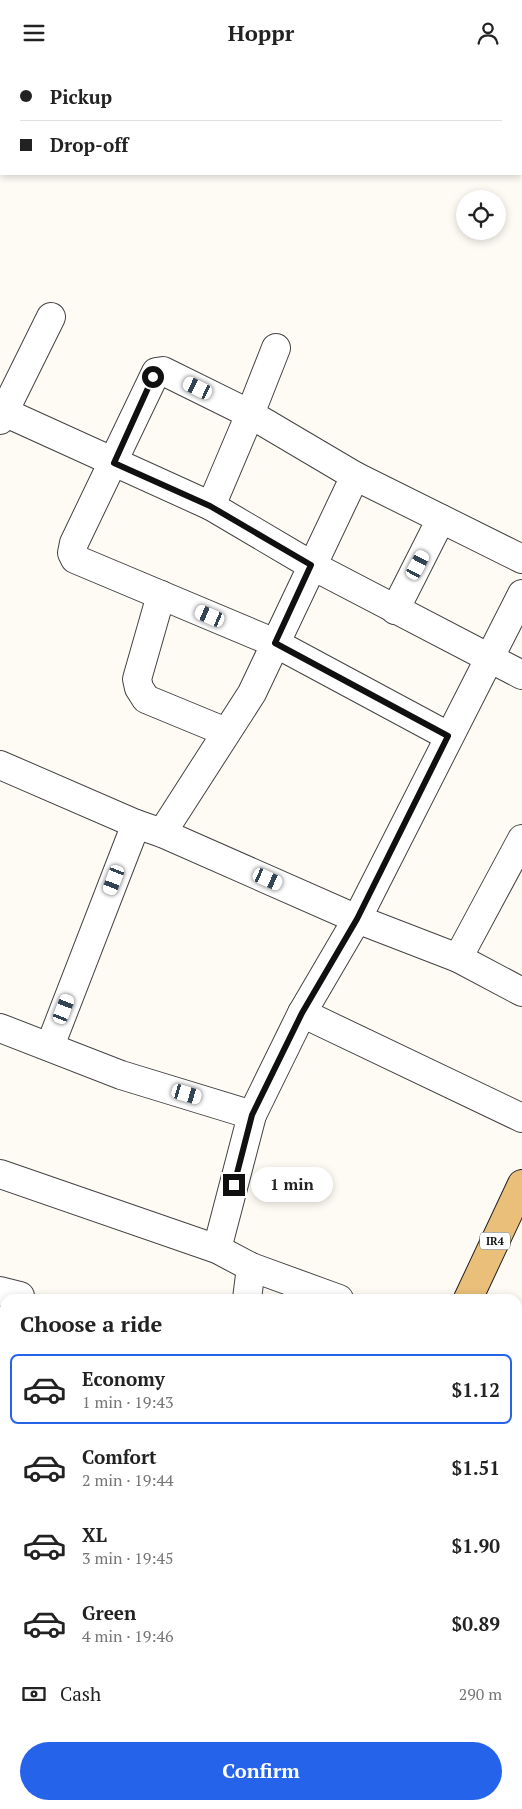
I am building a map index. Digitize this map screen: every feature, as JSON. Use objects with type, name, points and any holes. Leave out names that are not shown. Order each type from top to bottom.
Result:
[{"type":"main road","name":"IR4","points":[[470,1294],[522,1184]]},
{"type":"street","points":[[51,317],[2,416],[210,506],[311,565],[394,610],[522,675]]},
{"type":"street","points":[[210,506],[276,348]]},
{"type":"street","points":[[448,736],[275,643],[75,559],[72,553],[74,543],[156,372],[163,371],[250,414],[355,477],[522,559]]},
{"type":"street","points":[[162,833],[252,693],[311,565],[355,477]]},
{"type":"street","points":[[394,610],[441,519]]},
{"type":"street","points":[[217,1249],[252,1115],[302,1013],[357,919],[448,736],[490,660],[522,594]]},
{"type":"street","points":[[161,595],[137,679],[139,689],[146,699],[226,733]]},
{"type":"street","points":[[0,765],[136,825],[162,833],[357,919],[458,958],[522,992]]},
{"type":"street","points":[[50,1046],[136,825]]},
{"type":"street","points":[[458,958],[522,839]]},
{"type":"street","points":[[302,1013],[522,1118]]},
{"type":"street","points":[[0,1028],[121,1075],[252,1115]]},
{"type":"street","points":[[0,1174],[217,1249],[251,1267],[325,1294]]},
{"type":"street","points":[[248,1294],[251,1267]]},
{"type":"route","points":[[153,377],[114,463],[210,506],[311,565],[275,643],[448,736],[357,919],[302,1013],[252,1115],[234,1185]]}]
